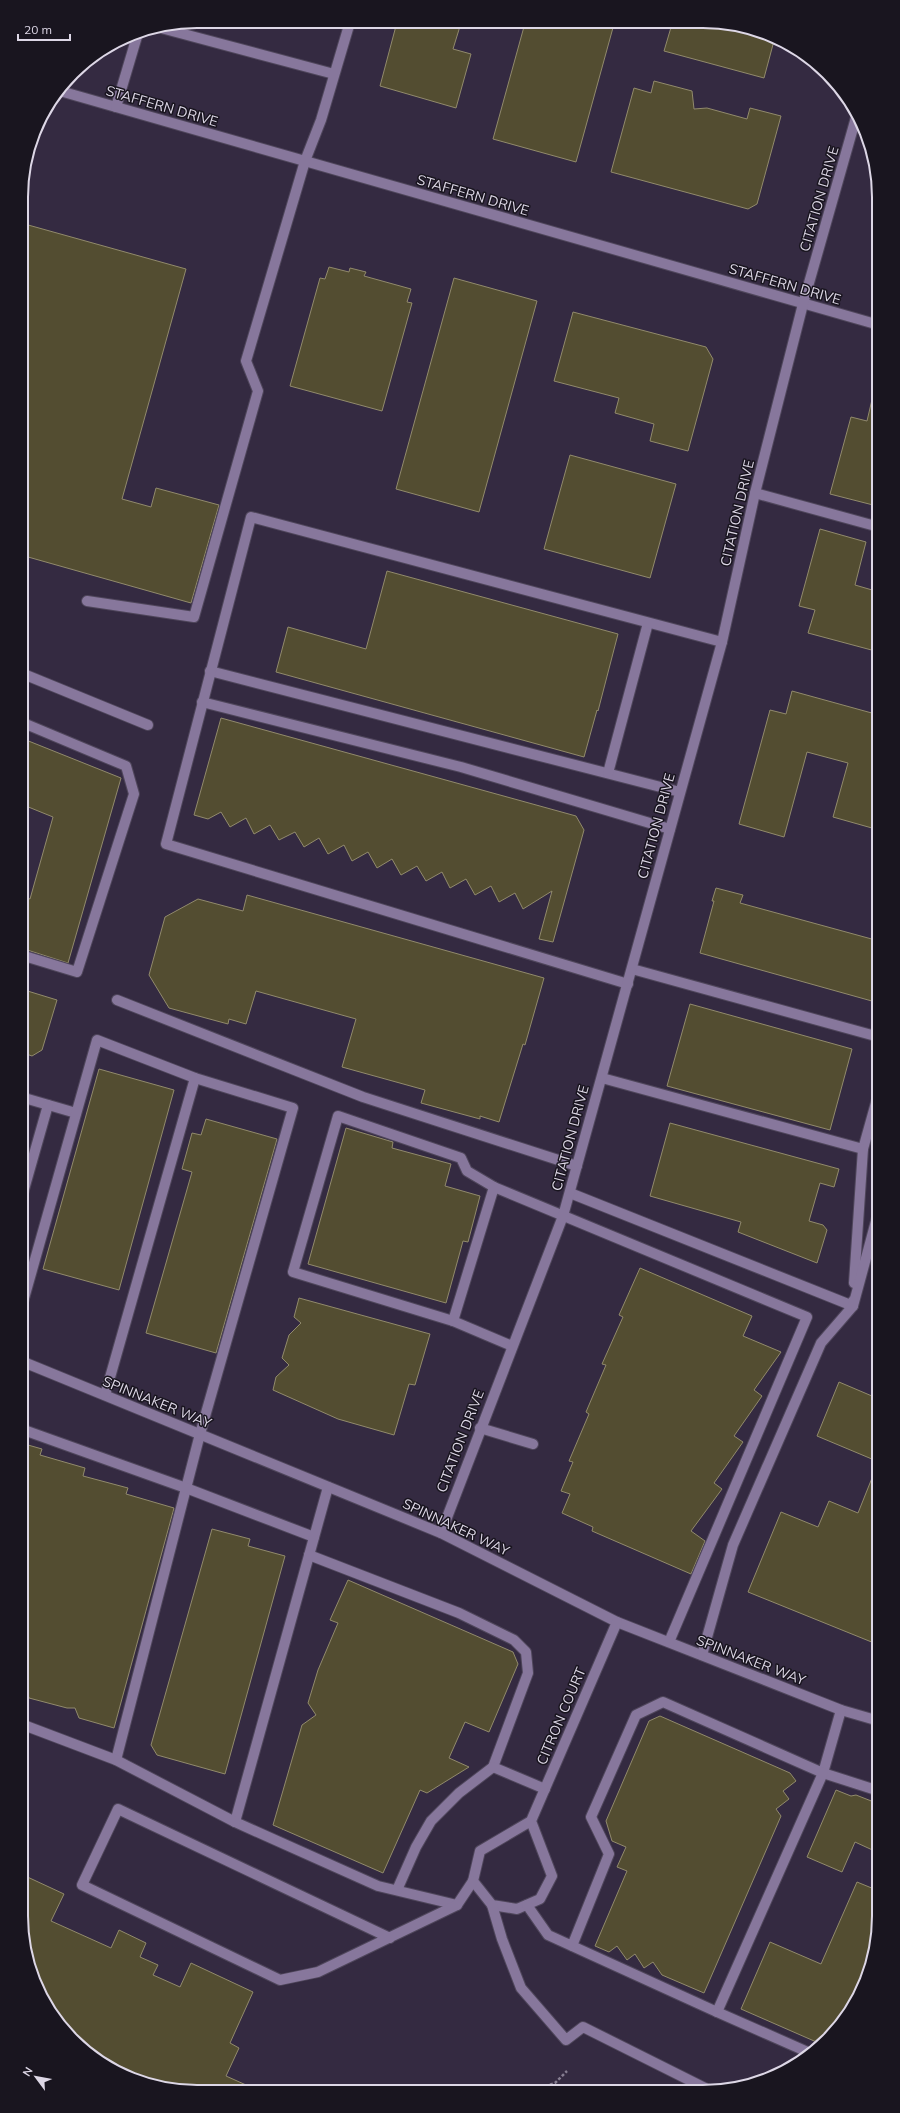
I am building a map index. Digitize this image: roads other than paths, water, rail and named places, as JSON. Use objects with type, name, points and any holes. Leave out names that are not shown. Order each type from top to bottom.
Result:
[{"type":"street","points":[[87,601],[194,617],[258,391],[246,361],[305,161],[321,120],[348,28]]},
{"type":"street","points":[[169,30],[334,74]]},
{"type":"street","points":[[116,107],[136,40]]},
{"type":"street","name":"STAFFERN DRIVE","points":[[64,92],[872,323]]},
{"type":"street","name":"CITATION DRIVE","points":[[441,1533],[480,1428],[563,1216],[570,1193],[722,642],[755,493],[803,304],[855,122]]},
{"type":"street","points":[[755,493],[872,525]]},
{"type":"street","points":[[628,984],[166,844],[251,517],[722,642]]},
{"type":"street","points":[[608,773],[648,623]]},
{"type":"street","points":[[210,671],[680,792]]},
{"type":"street","points":[[28,676],[148,725]]},
{"type":"street","points":[[202,702],[460,767],[670,829]]},
{"type":"street","points":[[28,725],[126,766],[134,794],[77,972],[28,957]]},
{"type":"street","points":[[632,969],[872,1035]]},
{"type":"street","points":[[117,1000],[363,1098],[577,1166]]},
{"type":"street","points":[[28,1284],[97,1040],[195,1078],[293,1108],[200,1434],[116,1760]]},
{"type":"street","points":[[105,1395],[195,1078]]},
{"type":"street","points":[[602,1078],[863,1149]]},
{"type":"street","points":[[28,1099],[76,1113]]},
{"type":"street","points":[[28,1175],[48,1105]]},
{"type":"street","points":[[512,1346],[453,1321],[293,1272],[338,1116],[461,1158],[467,1171],[494,1187],[807,1317],[669,1642]]},
{"type":"street","points":[[853,1306],[863,1149],[872,1117]]},
{"type":"street","points":[[453,1321],[494,1187]]},
{"type":"street","points":[[570,1193],[853,1306]]},
{"type":"street","points":[[702,1655],[733,1545],[821,1343],[853,1306],[872,1236]]},
{"type":"street","name":"SPINNAKER WAY","points":[[28,1364],[441,1533],[617,1622],[841,1710],[872,1719]]},
{"type":"street","points":[[480,1428],[533,1444]]},
{"type":"street","points":[[28,1432],[186,1488],[314,1537]]},
{"type":"street","points":[[236,1822],[328,1487]]},
{"type":"street","points":[[309,1555],[459,1613],[514,1640],[526,1652],[528,1673],[493,1767],[459,1794],[431,1821],[416,1847],[397,1890]]},
{"type":"street","name":"CITRON COURT","points":[[531,1821],[617,1622]]},
{"type":"street","points":[[572,1946],[609,1854],[591,1817],[636,1715],[663,1702],[823,1773],[872,1789]]},
{"type":"street","points":[[717,2012],[823,1773],[841,1710]]},
{"type":"street","points":[[28,1727],[116,1760],[236,1822],[378,1886],[457,1905]]},
{"type":"street","points":[[493,1767],[545,1789]]},
{"type":"street","points":[[390,1938],[118,1809],[82,1886],[280,1980],[318,1972],[390,1938],[457,1905],[474,1881],[480,1851],[531,1821],[552,1876],[540,1899],[517,1909],[492,1905]]},
{"type":"street","points":[[474,1881],[492,1905],[502,1939],[521,1988],[566,2040],[583,2027],[699,2085]]},
{"type":"street","points":[[526,1905],[548,1935],[805,2051]]}]
